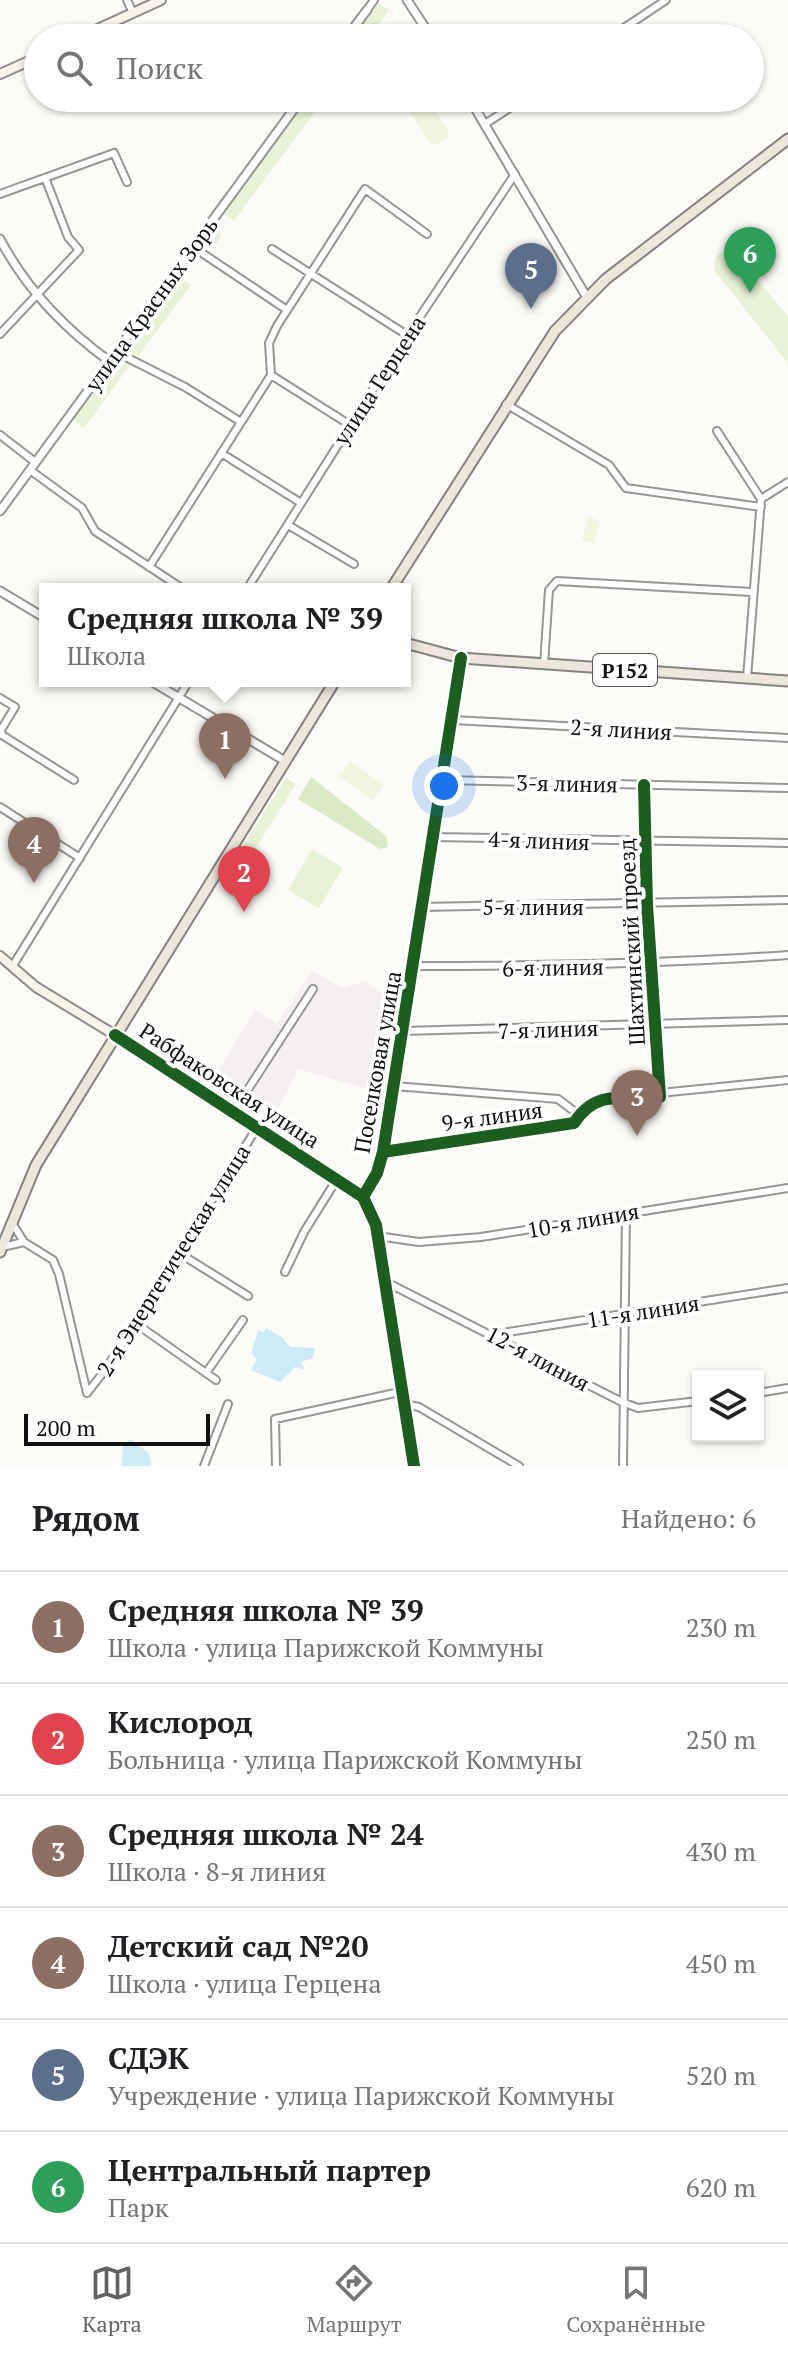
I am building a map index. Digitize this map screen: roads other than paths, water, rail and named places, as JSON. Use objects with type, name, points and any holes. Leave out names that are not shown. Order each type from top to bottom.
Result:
[{"type":"main road","points":[[109,24],[161,0]]},
{"type":"main road","points":[[0,74],[24,63]]},
{"type":"main road","points":[[395,583],[506,404],[555,331],[586,296],[788,139]]},
{"type":"main road","name":"Р152","points":[[411,645],[461,658],[788,681]]},
{"type":"main road","points":[[1,1250],[36,1165],[331,687]]},
{"type":"main road","name":"Рабфаковская улица","points":[[0,956],[12,968],[115,1035]]},
{"type":"street","points":[[127,0],[133,13]]},
{"type":"street","points":[[356,24],[374,0]]},
{"type":"street","points":[[407,0],[423,24]]},
{"type":"street","points":[[630,24],[666,0]]},
{"type":"street","name":"улица Красных Зорь","points":[[0,511],[292,112]]},
{"type":"street","points":[[478,112],[586,296]]},
{"type":"street","points":[[485,124],[503,112]]},
{"type":"street","points":[[0,194],[114,153],[127,182]]},
{"type":"street","name":"улица Герцена","points":[[251,583],[407,335],[515,174]]},
{"type":"street","points":[[0,334],[35,293],[79,250],[68,237],[46,180]]},
{"type":"street","points":[[149,567],[271,375],[269,343],[365,189],[427,234]]},
{"type":"street","points":[[0,239],[35,293],[68,331],[109,361]]},
{"type":"street","points":[[193,247],[287,310]]},
{"type":"street","points":[[272,249],[407,335]]},
{"type":"street","points":[[116,352],[185,387],[241,422]]},
{"type":"street","points":[[271,375],[350,425]]},
{"type":"street","points":[[506,404],[609,465],[626,488],[761,503],[788,482]]},
{"type":"street","points":[[717,431],[761,503],[747,678]]},
{"type":"street","points":[[0,435],[82,508],[95,531],[174,583]]},
{"type":"street","points":[[221,453],[301,503]]},
{"type":"street","points":[[288,525],[354,564]]},
{"type":"street","points":[[544,664],[549,590],[557,581],[752,592]]},
{"type":"street","points":[[0,591],[39,614]]},
{"type":"street","name":"Поселковая улица","points":[[363,1197],[377,1173],[383,1152],[461,658]]},
{"type":"street","points":[[161,687],[285,761]]},
{"type":"street","points":[[12,968],[185,687]]},
{"type":"street","points":[[0,698],[15,707],[1,730],[2,735],[74,780]]},
{"type":"street","name":"2-я линия","points":[[453,720],[788,738]]},
{"type":"street","name":"3-я линия","points":[[443,780],[788,788]]},
{"type":"street","name":"Шахтинский проезд","points":[[644,785],[647,905],[660,1095]]},
{"type":"street","points":[[0,807],[80,858]]},
{"type":"street","name":"4-я линия","points":[[433,837],[644,843],[788,843]]},
{"type":"street","name":"5-я линия","points":[[422,907],[788,900]]},
{"type":"street","name":"6-я линия","points":[[414,966],[540,968],[652,965],[788,955]]},
{"type":"street","points":[[234,1111],[313,989]]},
{"type":"street","name":"7-я линия","points":[[403,1031],[788,1020]]},
{"type":"street","name":"Рабфаковская улица","points":[[115,1035],[363,1197]]},
{"type":"street","points":[[660,1095],[788,1080]]},
{"type":"street","points":[[394,1086],[558,1099],[579,1115]]},
{"type":"street","name":"9-я линия","points":[[383,1152],[562,1126],[574,1123],[595,1100],[660,1095]]},
{"type":"street","name":"2-я Энергетическая улица","points":[[24,1242],[53,1260],[59,1274],[87,1393],[135,1323],[258,1126]]},
{"type":"street","points":[[285,1272],[337,1179]]},
{"type":"street","name":"10-я линия","points":[[377,1236],[419,1242],[481,1237],[788,1188]]},
{"type":"street","points":[[363,1197],[373,1214],[414,1466]]},
{"type":"street","points":[[623,1466],[626,1212]]},
{"type":"street","points":[[1,1250],[24,1242],[12,1223]]},
{"type":"street","points":[[179,1253],[248,1296]]},
{"type":"street","name":"12-я линия","points":[[384,1281],[622,1402],[638,1408],[692,1402]]},
{"type":"street","name":"11-я линия","points":[[500,1338],[508,1332],[788,1288]]},
{"type":"street","points":[[206,1373],[243,1320]]},
{"type":"street","points":[[135,1323],[216,1380]]},
{"type":"street","points":[[764,1392],[788,1388]]},
{"type":"street","points":[[276,1466],[275,1419],[400,1392]]},
{"type":"street","points":[[204,1466],[228,1404]]},
{"type":"street","points":[[403,1404],[419,1407],[519,1466]]},
{"type":"water","points":[[266,1328],[283,1338],[290,1347],[315,1348],[313,1358],[301,1362],[305,1370],[295,1367],[280,1382],[251,1370],[257,1359],[251,1353],[258,1331],[264,1332]]},
{"type":"water","points":[[130,1439],[149,1453],[151,1466],[121,1466],[123,1446]]},
{"type":"place","name":"Центральный партер","points":[[750,293]]},
{"type":"place","name":"СДЭК","points":[[531,309]]},
{"type":"place","name":"Средняя школа № 39","points":[[225,779]]},
{"type":"place","name":"Детский сад №20","points":[[34,883]]},
{"type":"place","name":"Кислород","points":[[244,912]]},
{"type":"place","name":"Средняя школа № 24","points":[[637,1136]]}]
